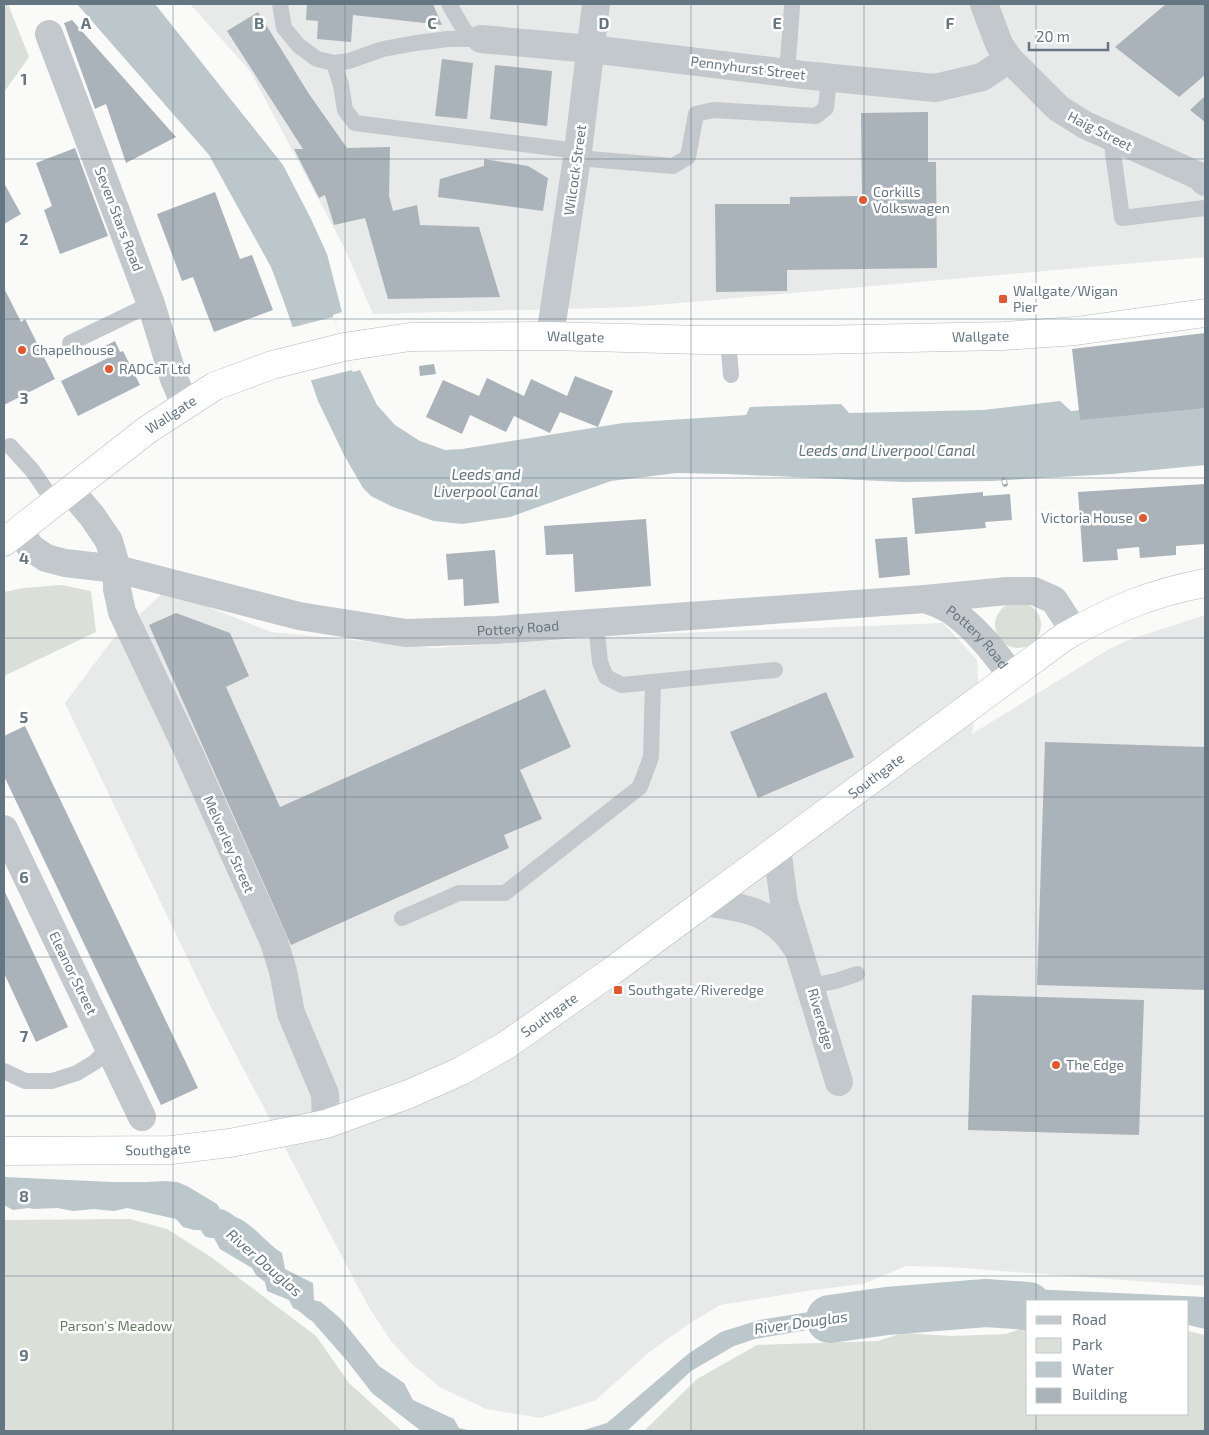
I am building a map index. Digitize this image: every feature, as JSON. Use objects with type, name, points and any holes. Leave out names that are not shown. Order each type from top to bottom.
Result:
[{"type":"highway","name":"Wallgate","points":[[11,536],[147,430],[215,386],[242,375],[294,359],[344,347],[410,337],[550,336],[812,340],[1008,336],[1076,330],[1205,313]]},
{"type":"highway","name":"Pottery Road","points":[[1011,675],[1064,636],[1133,602],[1180,588],[1205,583]]},
{"type":"highway","name":"Southgate","points":[[4,1151],[171,1150],[230,1143],[326,1124],[409,1094],[461,1071],[505,1046],[612,971],[1011,675]]},
{"type":"street","name":"Wilcock Street","points":[[550,336],[578,154],[596,4]]},
{"type":"street","name":"Haig Street","points":[[984,4],[999,44],[1009,59],[1058,108],[1085,125],[1199,176],[1205,182]]},
{"type":"street","name":"Seven Stars Road","points":[[49,34],[150,304],[174,379],[185,404]]},
{"type":"street","name":"Pennyhurst Street","points":[[477,39],[935,88],[982,77],[1009,59]]},
{"type":"street","points":[[62,496],[92,516],[109,541],[117,569]]},
{"type":"street","name":"Pottery Road","points":[[11,536],[46,558],[66,563],[117,569],[299,616],[406,632],[496,630],[925,599],[1006,591],[1034,591],[1054,600],[1074,631]]},
{"type":"street","name":"Melverley Street","points":[[117,569],[117,589],[122,612],[190,754],[274,942],[283,971],[291,1013],[326,1094],[326,1124]]},
{"type":"street","name":"Pottery Road","points":[[925,599],[949,610],[974,630],[996,653],[1011,675]]},
{"type":"street","name":"Eleanor Street","points":[[4,830],[142,1117]]},
{"type":"street","name":"Riveredge","points":[[777,848],[784,902],[839,1082]]},
{"type":"street","name":"Riveredge","points":[[704,902],[740,907],[758,912],[791,938],[802,957]]},
{"type":"lane","points":[[280,4],[284,28],[299,46],[317,59],[334,63],[349,61],[383,49],[416,43],[448,39],[477,39]]},
{"type":"lane","points":[[449,4],[464,30],[477,39]]},
{"type":"lane","points":[[787,73],[792,7]]},
{"type":"lane","points":[[334,63],[341,85],[345,110],[355,123],[673,166],[688,157],[696,114],[713,110],[816,116],[826,108],[829,78]]},
{"type":"lane","points":[[1111,138],[1122,218],[1205,208]]},
{"type":"lane","points":[[70,343],[150,304]]},
{"type":"lane","points":[[728,340],[731,375]]},
{"type":"lane","points":[[10,446],[32,470],[62,496]]},
{"type":"lane","points":[[596,623],[600,662],[606,677],[622,685],[775,670]]},
{"type":"lane","points":[[402,918],[458,893],[505,894],[640,787],[651,757],[654,682]]},
{"type":"lane","points":[[811,986],[857,974]]},
{"type":"lane","points":[[4,1071],[25,1081],[52,1081],[77,1073],[95,1062],[109,1048]]},
{"type":"shaded area","points":[[190,4],[1205,4],[1205,257],[634,307],[373,314],[345,249],[250,71]]},
{"type":"shaded area","points":[[166,590],[271,632],[433,648],[655,634],[943,623],[977,660],[979,694],[972,734],[1109,649],[1131,639],[1205,615],[1205,1286],[948,1267],[906,1266],[863,1284],[720,1305],[687,1325],[647,1354],[596,1400],[541,1418],[486,1409],[440,1387],[413,1365],[391,1341],[368,1306],[210,1005],[65,703],[112,640]]},
{"type":"green space","points":[[4,4],[8,4],[29,57],[4,92]]},
{"type":"green space","points":[[62,585],[91,591],[96,632],[4,676],[4,592],[23,588]]},
{"type":"green space","points":[[1018,602],[1031,606],[1037,612],[1041,625],[1037,638],[1031,644],[1018,648],[1005,644],[999,638],[995,625],[999,612],[1005,606]]},
{"type":"green space","name":"Parson's Meadow","points":[[130,1219],[167,1229],[211,1257],[316,1336],[349,1383],[402,1431],[4,1431],[4,1220]]},
{"type":"green space","points":[[1026,1327],[1026,1415],[1189,1415],[1189,1331],[1205,1335],[1205,1431],[644,1431],[697,1379],[757,1345],[878,1341],[903,1333],[952,1336],[1006,1334]]},
{"type":"water","name":"Leeds and Liverpool Canal","points":[[77,4],[155,4],[283,165],[327,254],[342,312],[333,315],[333,317],[352,370],[353,372],[360,370],[377,405],[395,425],[420,441],[445,450],[462,449],[623,423],[746,415],[750,407],[841,404],[849,413],[983,410],[1060,401],[1071,411],[1205,397],[1205,465],[1112,474],[991,481],[903,482],[677,473],[611,481],[510,517],[462,524],[434,521],[393,507],[371,496],[363,488],[344,455],[318,401],[271,267],[209,155]]},
{"type":"water","points":[[4,1177],[112,1182],[165,1181],[177,1182],[187,1186],[217,1204],[220,1209],[244,1221],[282,1253],[285,1269],[313,1283],[314,1300],[321,1302],[341,1319],[379,1366],[404,1383],[413,1400],[454,1419],[459,1428],[472,1431],[421,1431],[372,1393],[312,1321],[293,1308],[289,1300],[267,1291],[265,1282],[256,1275],[252,1268],[220,1249],[214,1238],[206,1237],[201,1230],[183,1227],[176,1219],[127,1208],[114,1211],[94,1209],[73,1211],[58,1208],[13,1210],[4,1205]]},
{"type":"water","points":[[1030,1289],[1205,1297],[1205,1329],[1189,1325],[1189,1300],[1026,1300],[1026,1321],[949,1321],[914,1316],[909,1295]]},
{"type":"water","points":[[891,1299],[894,1315],[755,1339],[734,1346],[691,1371],[627,1431],[581,1431],[607,1423],[688,1354],[721,1332],[759,1320]]},
{"type":"pier","points":[[333,317],[352,370],[308,381],[290,328]]},
{"type":"building","points":[[307,4],[433,4],[442,25],[353,15],[351,42],[317,39],[318,21],[306,20]]},
{"type":"building","points":[[1166,4],[1205,4],[1205,75],[1179,97],[1115,47]]},
{"type":"building","points":[[258,12],[309,94],[347,148],[390,147],[389,196],[393,211],[417,205],[420,225],[479,227],[500,297],[388,299],[365,218],[334,225],[325,195],[319,198],[294,149],[303,149],[227,31]]},
{"type":"building","points":[[72,20],[176,137],[126,163],[106,104],[95,109],[64,23]]},
{"type":"building","points":[[442,59],[473,63],[467,119],[435,116]]},
{"type":"building","points":[[495,65],[552,71],[547,126],[490,119]]},
{"type":"building","points":[[1205,96],[1205,122],[1190,110]]},
{"type":"building","name":"Corkills Volkswagen","points":[[928,112],[928,162],[936,162],[937,268],[787,270],[787,291],[716,292],[715,204],[790,204],[790,197],[862,196],[861,113]]},
{"type":"building","points":[[75,148],[108,236],[60,254],[44,210],[52,206],[36,163]]},
{"type":"building","points":[[484,159],[528,166],[548,178],[543,211],[438,197],[440,179],[484,166]]},
{"type":"building","points":[[4,183],[21,214],[4,224]]},
{"type":"building","points":[[215,192],[240,259],[252,255],[273,310],[214,332],[193,277],[182,281],[157,214]]},
{"type":"building","name":"Chapelhouse","points":[[4,288],[21,322],[25,319],[55,379],[4,405]]},
{"type":"building","points":[[1205,333],[1205,408],[1080,420],[1072,349]]},
{"type":"building","name":"RADCaT Ltd","points":[[115,341],[120,352],[123,351],[140,385],[78,416],[61,381],[110,357],[105,346]]},
{"type":"building","points":[[434,364],[436,374],[420,376],[419,366]]},
{"type":"building","points":[[575,376],[613,391],[598,427],[560,412],[550,433],[514,416],[506,432],[470,415],[462,434],[426,417],[443,380],[479,396],[487,378],[524,396],[531,379],[567,396]]},
{"type":"building","name":"Victoria House","points":[[1205,484],[1205,544],[1176,546],[1176,555],[1140,558],[1139,547],[1117,549],[1118,560],[1083,562],[1078,492]]},
{"type":"building","points":[[983,492],[983,496],[1010,494],[1012,520],[985,522],[986,528],[915,534],[912,498]]},
{"type":"building","points":[[646,519],[651,586],[575,592],[573,554],[546,555],[544,526]]},
{"type":"building","points":[[907,537],[910,575],[879,578],[875,539]]},
{"type":"building","points":[[495,550],[499,603],[464,606],[463,579],[448,580],[446,554]]},
{"type":"building","points":[[176,613],[230,633],[249,676],[226,687],[280,807],[545,689],[571,747],[520,770],[542,819],[504,835],[509,848],[291,945],[149,625]]},
{"type":"building","points":[[826,692],[854,757],[758,798],[730,732]]},
{"type":"building","points":[[25,726],[198,1088],[161,1105],[4,776],[4,736]]},
{"type":"building","points":[[1045,742],[1205,747],[1205,990],[1037,985]]},
{"type":"building","points":[[4,890],[68,1027],[36,1042],[4,973]]},
{"type":"building","name":"The Edge","points":[[972,995],[1144,1000],[1139,1135],[968,1130]]},
{"type":"waterway","name":"River Douglas","points":[[830,1319],[887,1311],[986,1303],[1026,1306]]},
{"type":"railway","points":[[1004,480],[1005,484]]},
{"type":"place","name":"Corkills Volkswagen","points":[[863,200]]},
{"type":"place","name":"Wallgate/Wigan Pier","points":[[1003,299]]},
{"type":"place","name":"Chapelhouse","points":[[22,350]]},
{"type":"place","name":"RADCaT Ltd","points":[[109,369]]},
{"type":"place","name":"Victoria House","points":[[1143,518]]},
{"type":"place","name":"Southgate/Riveredge","points":[[618,990]]},
{"type":"place","name":"The Edge","points":[[1056,1065]]}]
